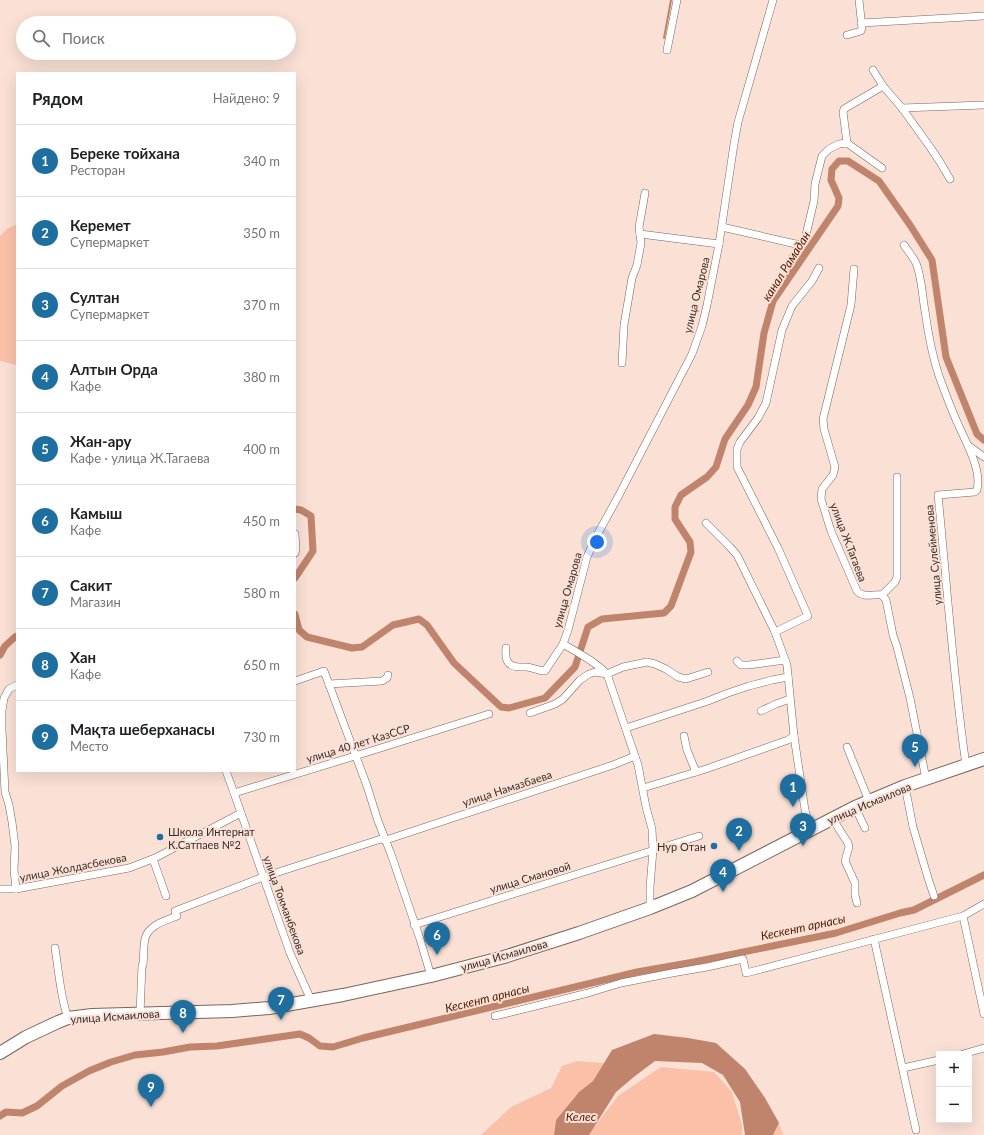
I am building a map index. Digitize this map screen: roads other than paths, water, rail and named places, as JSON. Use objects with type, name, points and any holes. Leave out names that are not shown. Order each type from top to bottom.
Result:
[{"type":"main road","name":"улица Исмаилова","points":[[0,1054],[31,1034],[68,1018],[92,1015],[232,1011],[269,1008],[343,995],[431,976],[504,957],[579,933],[650,908],[692,891],[855,807],[905,786],[984,759]]},
{"type":"street","points":[[667,50],[677,0]]},
{"type":"street","name":"улица Омарова","points":[[506,648],[505,658],[511,665],[544,671],[563,644],[587,557],[692,354],[708,305],[738,122],[773,0]]},
{"type":"street","points":[[847,35],[861,31],[860,0]]},
{"type":"street","points":[[861,22],[984,16]]},
{"type":"street","points":[[873,70],[883,86],[902,108],[940,162],[950,179]]},
{"type":"street","points":[[847,143],[843,112],[844,108],[883,86]]},
{"type":"street","points":[[902,108],[984,105]]},
{"type":"street","points":[[790,262],[805,239],[811,218],[815,184],[822,156],[829,149],[839,144],[847,143],[882,168]]},
{"type":"street","points":[[622,363],[625,320],[632,278],[641,243],[639,227],[645,193]]},
{"type":"street","points":[[722,227],[800,245]]},
{"type":"street","points":[[640,234],[719,244]]},
{"type":"street","name":"улица Сулейменова","points":[[904,245],[916,262],[920,275],[930,343],[940,377],[981,476],[977,490],[974,492],[938,495],[952,648],[966,765]]},
{"type":"street","points":[[774,632],[808,616],[778,548],[738,467],[737,449],[740,442],[758,418],[766,403],[782,330],[792,306],[812,281],[819,268]]},
{"type":"street","name":"улица Ж.Тагаева","points":[[854,269],[851,305],[823,420],[824,429],[835,467],[833,475],[822,489],[821,499],[831,531],[856,591],[861,595],[882,595]]},
{"type":"street","points":[[969,446],[984,457]]},
{"type":"street","points":[[897,477],[897,577],[895,582],[882,595],[886,600],[893,635],[910,698],[926,779]]},
{"type":"street","points":[[706,523],[737,555],[774,632],[787,665],[794,736],[805,810],[810,829]]},
{"type":"street","name":"улица Омарова","points":[[563,644],[583,656],[607,674]]},
{"type":"street","points":[[737,661],[741,665],[749,666],[785,660]]},
{"type":"street","points":[[530,713],[563,700],[580,680],[595,672],[607,674],[623,667],[647,662],[666,668],[678,678],[686,679],[708,672]]},
{"type":"street","points":[[296,681],[324,670],[367,786],[378,822],[386,840],[431,976]]},
{"type":"street","points":[[607,674],[638,765],[652,829],[653,850],[650,908]]},
{"type":"street","points":[[329,684],[382,681],[385,680],[388,675]]},
{"type":"street","points":[[626,728],[749,686],[788,677]]},
{"type":"street","name":"улица Жолдасбекова","points":[[16,686],[9,689],[4,698],[2,741],[4,792],[9,805],[15,846],[14,870],[16,889]]},
{"type":"street","points":[[761,711],[790,699]]},
{"type":"street","name":"улица 40 лет КазССР","points":[[234,793],[489,714]]},
{"type":"street","points":[[684,736],[687,750],[696,772]]},
{"type":"street","points":[[643,788],[696,772],[788,740],[794,736]]},
{"type":"street","points":[[847,747],[869,801]]},
{"type":"street","name":"улица Намазбаева","points":[[140,1014],[142,965],[144,965],[145,939],[148,932],[155,925],[177,916],[175,911],[263,877],[381,839],[386,840],[613,765],[635,756]]},
{"type":"street","name":"улица Токманбекова","points":[[226,772],[290,953],[311,1000]]},
{"type":"street","points":[[905,786],[913,827],[934,896]]},
{"type":"street","points":[[855,807],[865,828]]},
{"type":"street","name":"улица Жолдасбекова","points":[[0,889],[16,889],[129,868],[153,859],[241,813]]},
{"type":"street","points":[[832,818],[848,843],[849,847],[845,861],[855,882],[855,895],[857,903]]},
{"type":"street","name":"улица Смановой","points":[[414,925],[698,836]]},
{"type":"street","points":[[153,859],[166,896]]},
{"type":"street","points":[[494,1016],[588,993],[621,983],[743,959],[746,973],[962,916],[984,904]]},
{"type":"street","points":[[962,916],[984,1014]]},
{"type":"street","points":[[874,939],[916,1130]]},
{"type":"street","points":[[55,948],[61,994],[68,1018]]},
{"type":"street","points":[[972,1051],[984,1048]]},
{"type":"street","points":[[903,1068],[936,1061]]},
{"type":"water","name":"Келес","points":[[654,1034],[716,1043],[745,1069],[765,1098],[779,1123],[773,1135],[745,1135],[740,1102],[723,1075],[702,1063],[655,1061],[616,1092],[589,1135],[554,1135],[556,1120],[579,1092],[593,1081],[612,1050]]},
{"type":"waterway","points":[[664,38],[671,0]]},
{"type":"waterway","name":"канал Рамадан","points":[[296,618],[299,630],[307,637],[352,648],[362,647],[393,625],[419,619],[427,625],[454,663],[501,707],[509,708],[545,698],[575,667],[588,627],[602,619],[664,613],[671,606],[691,552],[690,542],[675,519],[675,507],[681,495],[707,477],[716,467],[725,439],[748,405],[756,387],[764,333],[773,301],[838,206],[839,198],[831,180],[832,169],[839,161],[848,161],[879,181],[910,225],[932,260],[946,357],[977,434],[984,440]]},
{"type":"waterway","name":"канал Рамадан","points":[[296,509],[301,510],[311,516],[313,551],[296,576]]},
{"type":"waterway","name":"канал Рамадан","points":[[0,655],[5,646],[16,636]]},
{"type":"waterway","name":"Кескент арнасы","points":[[0,1116],[6,1112],[22,1113],[37,1106],[62,1086],[89,1071],[111,1062],[135,1055],[190,1047],[217,1046],[300,1034],[309,1038],[320,1046],[333,1047],[363,1038],[637,972],[836,933],[914,910],[984,875]]},
{"type":"place","name":"Жан-ару","points":[[915,767]]},
{"type":"place","name":"Береке тойхана","points":[[793,807]]},
{"type":"place","name":"Школа Интернат К.Сатпаев №2","points":[[160,837]]},
{"type":"place","name":"Нур Отан","points":[[714,846]]},
{"type":"place","name":"Султан","points":[[803,846]]},
{"type":"place","name":"Керемет","points":[[739,851]]},
{"type":"place","name":"Алтын Орда","points":[[723,892]]},
{"type":"place","name":"Камыш","points":[[437,955]]},
{"type":"place","name":"Сакит","points":[[281,1020]]},
{"type":"place","name":"Хан","points":[[183,1033]]},
{"type":"place","name":"Мақта шеберханасы","points":[[151,1107]]}]
